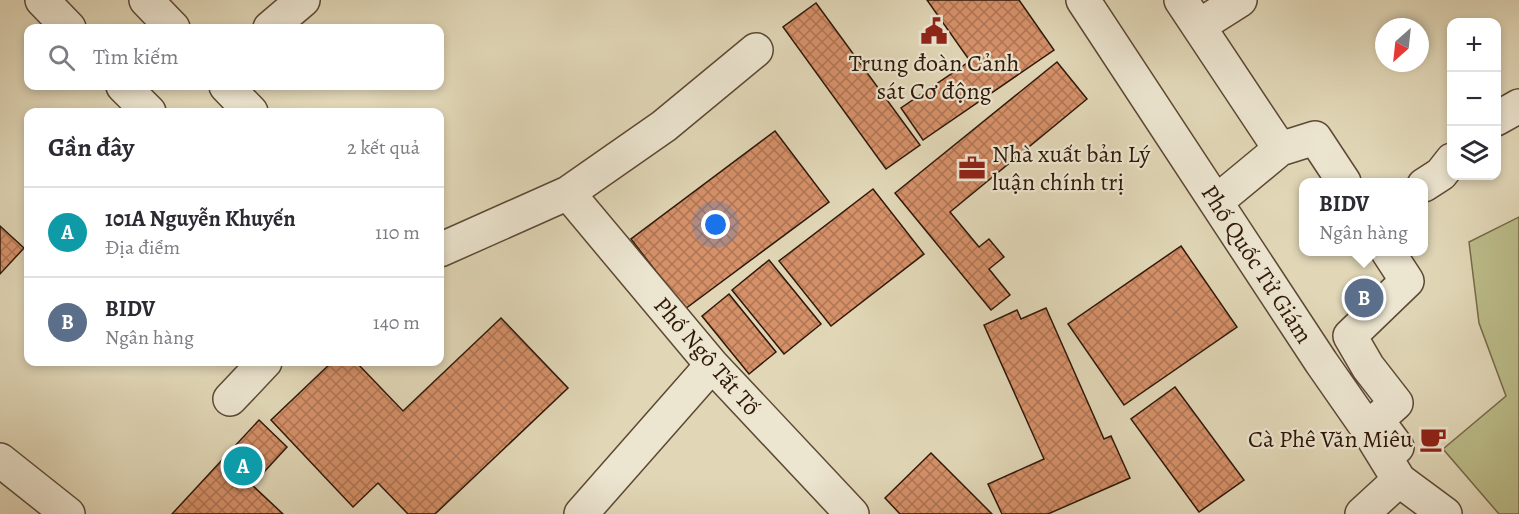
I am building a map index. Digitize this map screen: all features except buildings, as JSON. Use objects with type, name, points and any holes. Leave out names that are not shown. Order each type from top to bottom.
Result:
[{"type":"street","points":[[42,0],[65,24]]},
{"type":"street","points":[[146,0],[168,24]]},
{"type":"street","points":[[275,24],[303,0]]},
{"type":"street","name":"Phố Quốc Tử Giám","points":[[1083,0],[1321,362],[1405,484],[1445,514]]},
{"type":"street","points":[[1240,0],[1190,13],[1280,149]]},
{"type":"street","points":[[444,248],[568,193],[664,126],[756,50]]},
{"type":"street","points":[[127,90],[145,108]]},
{"type":"street","points":[[230,90],[247,108]]},
{"type":"street","points":[[1501,117],[1519,106]]},
{"type":"street","points":[[1216,202],[1280,149],[1315,138],[1341,178]]},
{"type":"street","points":[[1428,182],[1441,174],[1447,166]]},
{"type":"street","name":"Phố Ngô Tất Tố","points":[[568,193],[712,365],[852,514]]},
{"type":"street","points":[[1362,514],[1405,484],[1414,471],[1377,420],[1396,403],[1368,367],[1350,336],[1407,281],[1391,256]]},
{"type":"street","points":[[581,514],[712,365]]},
{"type":"street","points":[[230,399],[261,366]]},
{"type":"street","points":[[0,460],[68,514]]},
{"type":"green space","points":[[1519,217],[1519,514],[1499,514],[1443,449],[1506,396],[1479,323],[1469,242]]},
{"type":"place","name":"Trung đoàn Cảnh sát Cơ động","points":[[934,31]]},
{"type":"place","name":"Nhà xuất bản Lý luận chính trị","points":[[972,168]]},
{"type":"place","name":"BIDV","points":[[1364,298]]},
{"type":"place","name":"Cà Phê Văn Miêu","points":[[1433,439]]},
{"type":"place","name":"101A Nguyễn Khuyến","points":[[243,466]]}]
